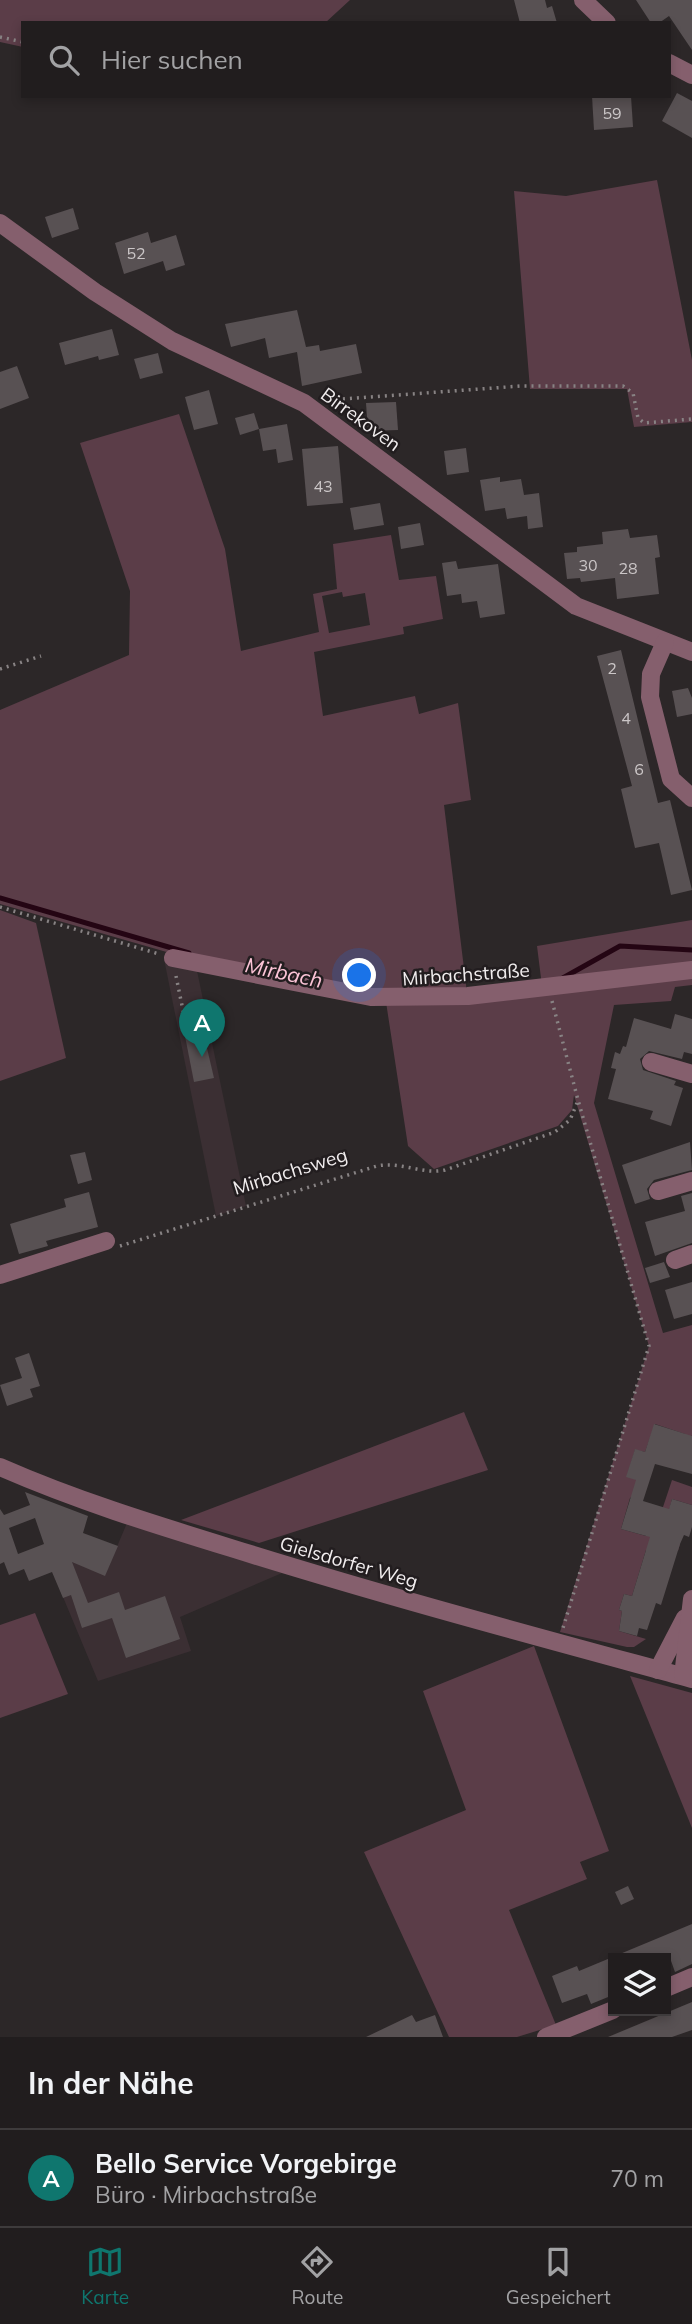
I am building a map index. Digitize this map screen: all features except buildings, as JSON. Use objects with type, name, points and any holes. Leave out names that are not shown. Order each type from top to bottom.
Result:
[{"type":"street","points":[[583,0],[605,21]]},
{"type":"street","points":[[671,64],[692,75]]},
{"type":"street","name":"Birrekoven","points":[[0,223],[95,292],[172,341],[304,403],[560,596],[592,614],[692,652]]},
{"type":"street","points":[[664,642],[651,674],[650,697],[671,779],[692,798]]},
{"type":"street","name":"Mirbachstraße","points":[[173,958],[384,999],[549,989],[692,970]]},
{"type":"street","points":[[652,1062],[692,1074]]},
{"type":"street","points":[[658,1191],[692,1181]]},
{"type":"street","points":[[0,1275],[106,1241]]},
{"type":"street","name":"Gielsdorfer Weg","points":[[0,1467],[134,1518],[558,1644],[687,1678]]},
{"type":"street","points":[[658,1670],[690,1605]]},
{"type":"street","points":[[687,1678],[690,1605]]},
{"type":"street","points":[[671,1986],[692,1977]]},
{"type":"street","points":[[546,2037],[608,2012]]},
{"type":"path","points":[[0,37],[21,42]]},
{"type":"path","points":[[304,403],[521,386],[623,386],[633,393],[638,418],[644,424],[692,419]]},
{"type":"path","points":[[0,670],[41,656]]},
{"type":"path","points":[[0,907],[173,958],[187,1030]]},
{"type":"path","points":[[549,989],[649,1346],[558,1644]]},
{"type":"path","name":"Mirbachsweg","points":[[106,1241],[116,1247],[135,1244],[246,1206],[386,1164],[436,1172],[445,1170],[555,1132],[570,1120],[578,1100]]},
{"type":"shaded area","points":[[0,0],[350,0],[327,21],[21,21],[21,47],[0,42]]},
{"type":"shaded area","points":[[657,180],[692,360],[692,422],[634,427],[627,389],[530,389],[514,191],[566,196]]},
{"type":"shaded area","points":[[179,414],[225,549],[241,651],[319,632],[313,594],[337,589],[333,544],[391,535],[399,580],[436,576],[443,619],[403,627],[404,634],[314,652],[323,716],[415,696],[419,714],[458,703],[471,800],[444,805],[467,993],[389,997],[177,955],[0,904],[0,710],[129,655],[130,591],[80,443]],"holes":[[[342,592],[343,597],[365,593],[370,625],[329,633],[322,596]]]},
{"type":"shaded area","points":[[0,910],[36,923],[66,1058],[0,1081]]},
{"type":"shaded area","points":[[692,920],[692,968],[542,986],[537,946]]},
{"type":"shaded area","points":[[164,959],[196,966],[246,1206],[216,1216]]},
{"type":"shaded area","points":[[692,976],[692,985],[675,987],[671,1001],[614,1005],[594,1103],[663,1333],[692,1325],[692,1435],[684,1460],[677,1463],[685,1434],[655,1424],[645,1452],[635,1450],[627,1476],[648,1484],[630,1498],[621,1529],[646,1536],[663,1507],[672,1480],[692,1487],[692,1505],[672,1499],[662,1538],[680,1544],[678,1551],[664,1547],[661,1554],[646,1550],[632,1596],[624,1594],[619,1610],[622,1611],[619,1631],[646,1639],[634,1647],[627,1647],[560,1632],[649,1346],[574,1095],[572,1110],[558,1126],[434,1169],[408,1146],[386,1002]]},
{"type":"shaded area","points":[[464,1412],[488,1470],[259,1543],[181,1520]]},
{"type":"shaded area","points":[[127,1523],[282,1573],[180,1617],[191,1651],[98,1681],[43,1549],[105,1575]]},
{"type":"shaded area","points":[[35,1613],[68,1694],[0,1718],[0,1625]]},
{"type":"shaded area","points":[[534,1646],[609,1851],[580,1862],[587,1879],[509,1910],[556,2025],[517,2037],[449,2037],[364,1852],[466,1810],[423,1691]]},
{"type":"shaded area","points":[[630,1676],[692,1693],[692,1828]]},
{"type":"waterway","name":"Mirbach","points":[[0,898],[189,953]]},
{"type":"waterway","name":"Mirbach","points":[[561,979],[620,946],[692,950]]},
{"type":"place","name":"Bello Service Vorgebirge","points":[[202,1057]]}]
